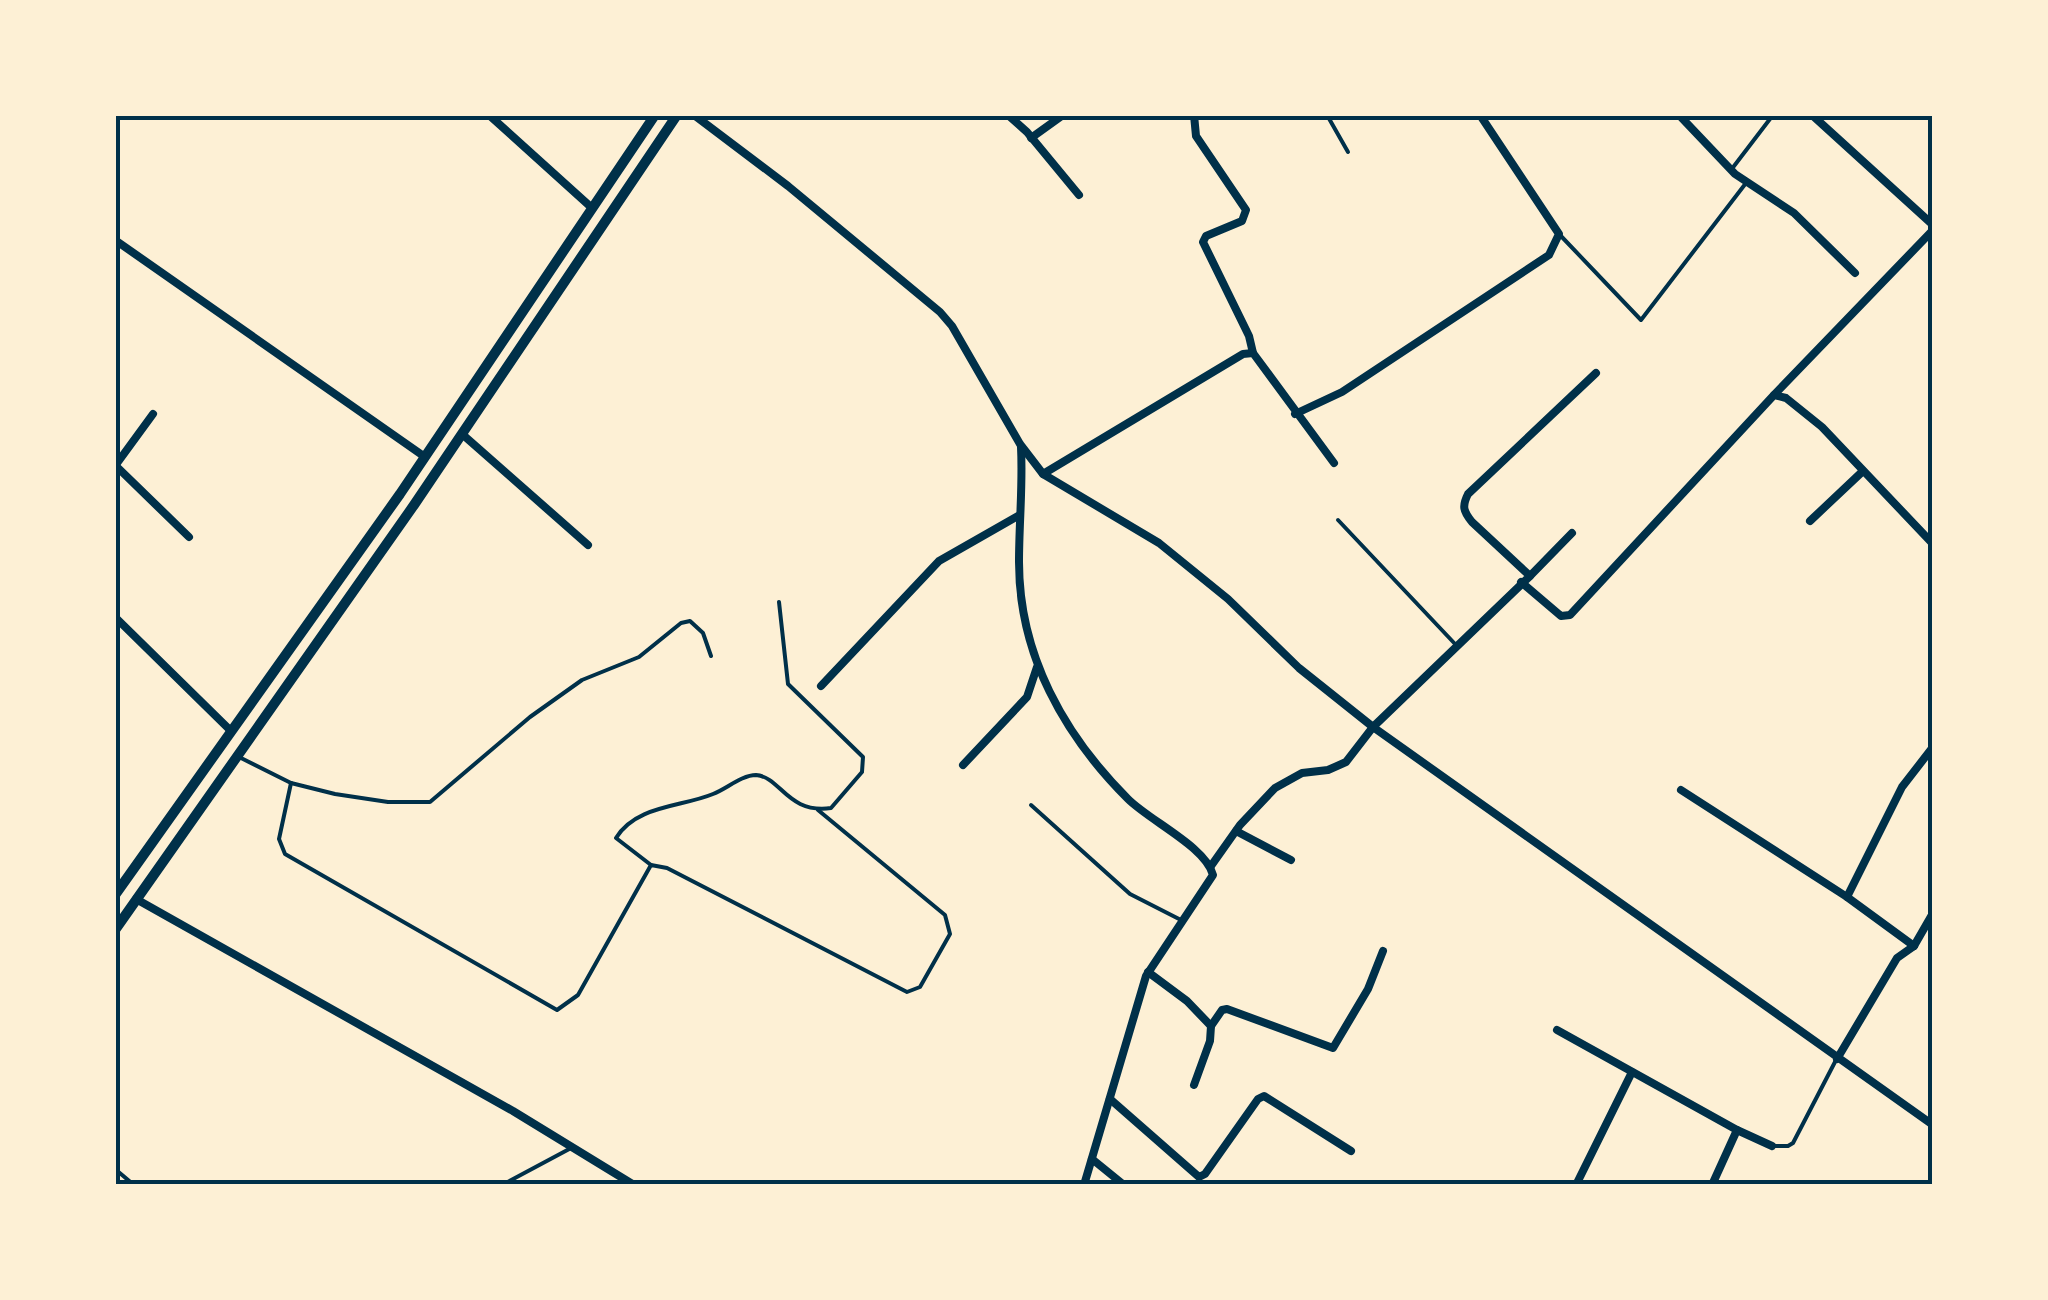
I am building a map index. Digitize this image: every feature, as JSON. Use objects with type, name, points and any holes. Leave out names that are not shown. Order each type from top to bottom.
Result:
[{"type":"street","points":[[489,115],[592,208]]},
{"type":"street","points":[[115,895],[425,457],[655,115]]},
{"type":"street","points":[[115,930],[440,468],[678,115]]},
{"type":"street","points":[[694,115],[924,295],[952,326],[1020,444],[1042,474],[1158,543],[1373,727],[1933,1125]]},
{"type":"street","points":[[1008,115],[1079,195]]},
{"type":"street","points":[[1032,138],[1062,115]]},
{"type":"street","points":[[1194,115],[1196,136],[1246,210],[1242,221],[1206,236],[1203,242],[1250,336],[1254,352],[1334,463]]},
{"type":"street","points":[[1295,414],[1342,392],[1549,255],[1560,234],[1480,115]]},
{"type":"street","points":[[1679,115],[1731,170],[1794,212],[1855,273]]},
{"type":"street","points":[[1521,582],[1561,616],[1570,615],[1933,228],[1812,115]]},
{"type":"street","points":[[115,240],[440,468]]},
{"type":"street","points":[[1042,474],[1183,388],[1243,354],[1254,352]]},
{"type":"street","points":[[1530,576],[1472,522],[1463,504],[1468,494],[1596,373]]},
{"type":"street","points":[[1774,395],[1786,398],[1822,428],[1933,544]]},
{"type":"street","points":[[153,414],[115,465],[190,537]]},
{"type":"street","points":[[462,434],[588,545]]},
{"type":"street","points":[[1020,444],[1020,583],[1044,684],[1088,757],[1154,822],[1200,854],[1211,866],[1213,875],[1148,972],[1084,1185]]},
{"type":"street","points":[[1810,520],[1863,472]]},
{"type":"street","points":[[821,686],[939,561],[1018,516]]},
{"type":"street","points":[[1211,866],[1275,788],[1302,772],[1328,770],[1346,762],[1373,727],[1572,533]]},
{"type":"street","points":[[115,617],[231,731]]},
{"type":"street","points":[[963,765],[1027,697],[1037,666]]},
{"type":"street","points":[[1847,897],[1902,788],[1933,747]]},
{"type":"street","points":[[1681,790],[1847,897],[1914,946]]},
{"type":"street","points":[[1236,831],[1291,860]]},
{"type":"street","points":[[136,899],[634,1185]]},
{"type":"street","points":[[1837,1059],[1897,958],[1914,946],[1933,913]]},
{"type":"street","points":[[1194,1085],[1210,1041],[1211,1026],[1222,1010],[1334,1048],[1368,989],[1383,951]]},
{"type":"street","points":[[1148,972],[1211,1026]]},
{"type":"street","points":[[1557,1030],[1736,1130],[1772,1146]]},
{"type":"street","points":[[1576,1185],[1632,1072]]},
{"type":"street","points":[[1110,1098],[1199,1177],[1264,1096],[1351,1150]]},
{"type":"street","points":[[1712,1185],[1736,1130]]},
{"type":"street","points":[[1092,1160],[1124,1185]]},
{"type":"lane","points":[[1328,115],[1348,152]]},
{"type":"lane","points":[[1731,170],[1773,115]]},
{"type":"lane","points":[[1560,234],[1641,320],[1746,183]]},
{"type":"lane","points":[[1338,520],[1456,645]]},
{"type":"lane","points":[[779,602],[788,684],[863,757],[862,772],[831,808],[805,808],[761,775],[749,776],[709,796],[664,805],[620,830],[616,838],[651,865],[667,868],[907,992],[920,986],[950,934],[945,915],[818,810]]},
{"type":"lane","points":[[237,756],[291,783],[388,802],[430,802],[530,717],[582,680],[639,657],[681,623],[690,622],[702,633],[711,656]]},
{"type":"lane","points":[[291,783],[279,839],[285,854],[557,1010],[578,995],[651,865]]},
{"type":"lane","points":[[1031,805],[1130,894],[1181,920]]},
{"type":"lane","points":[[1772,1146],[1788,1146],[1792,1142],[1837,1059]]},
{"type":"lane","points":[[502,1185],[573,1147]]},
{"type":"lane","points":[[115,1170],[134,1185]]}]
